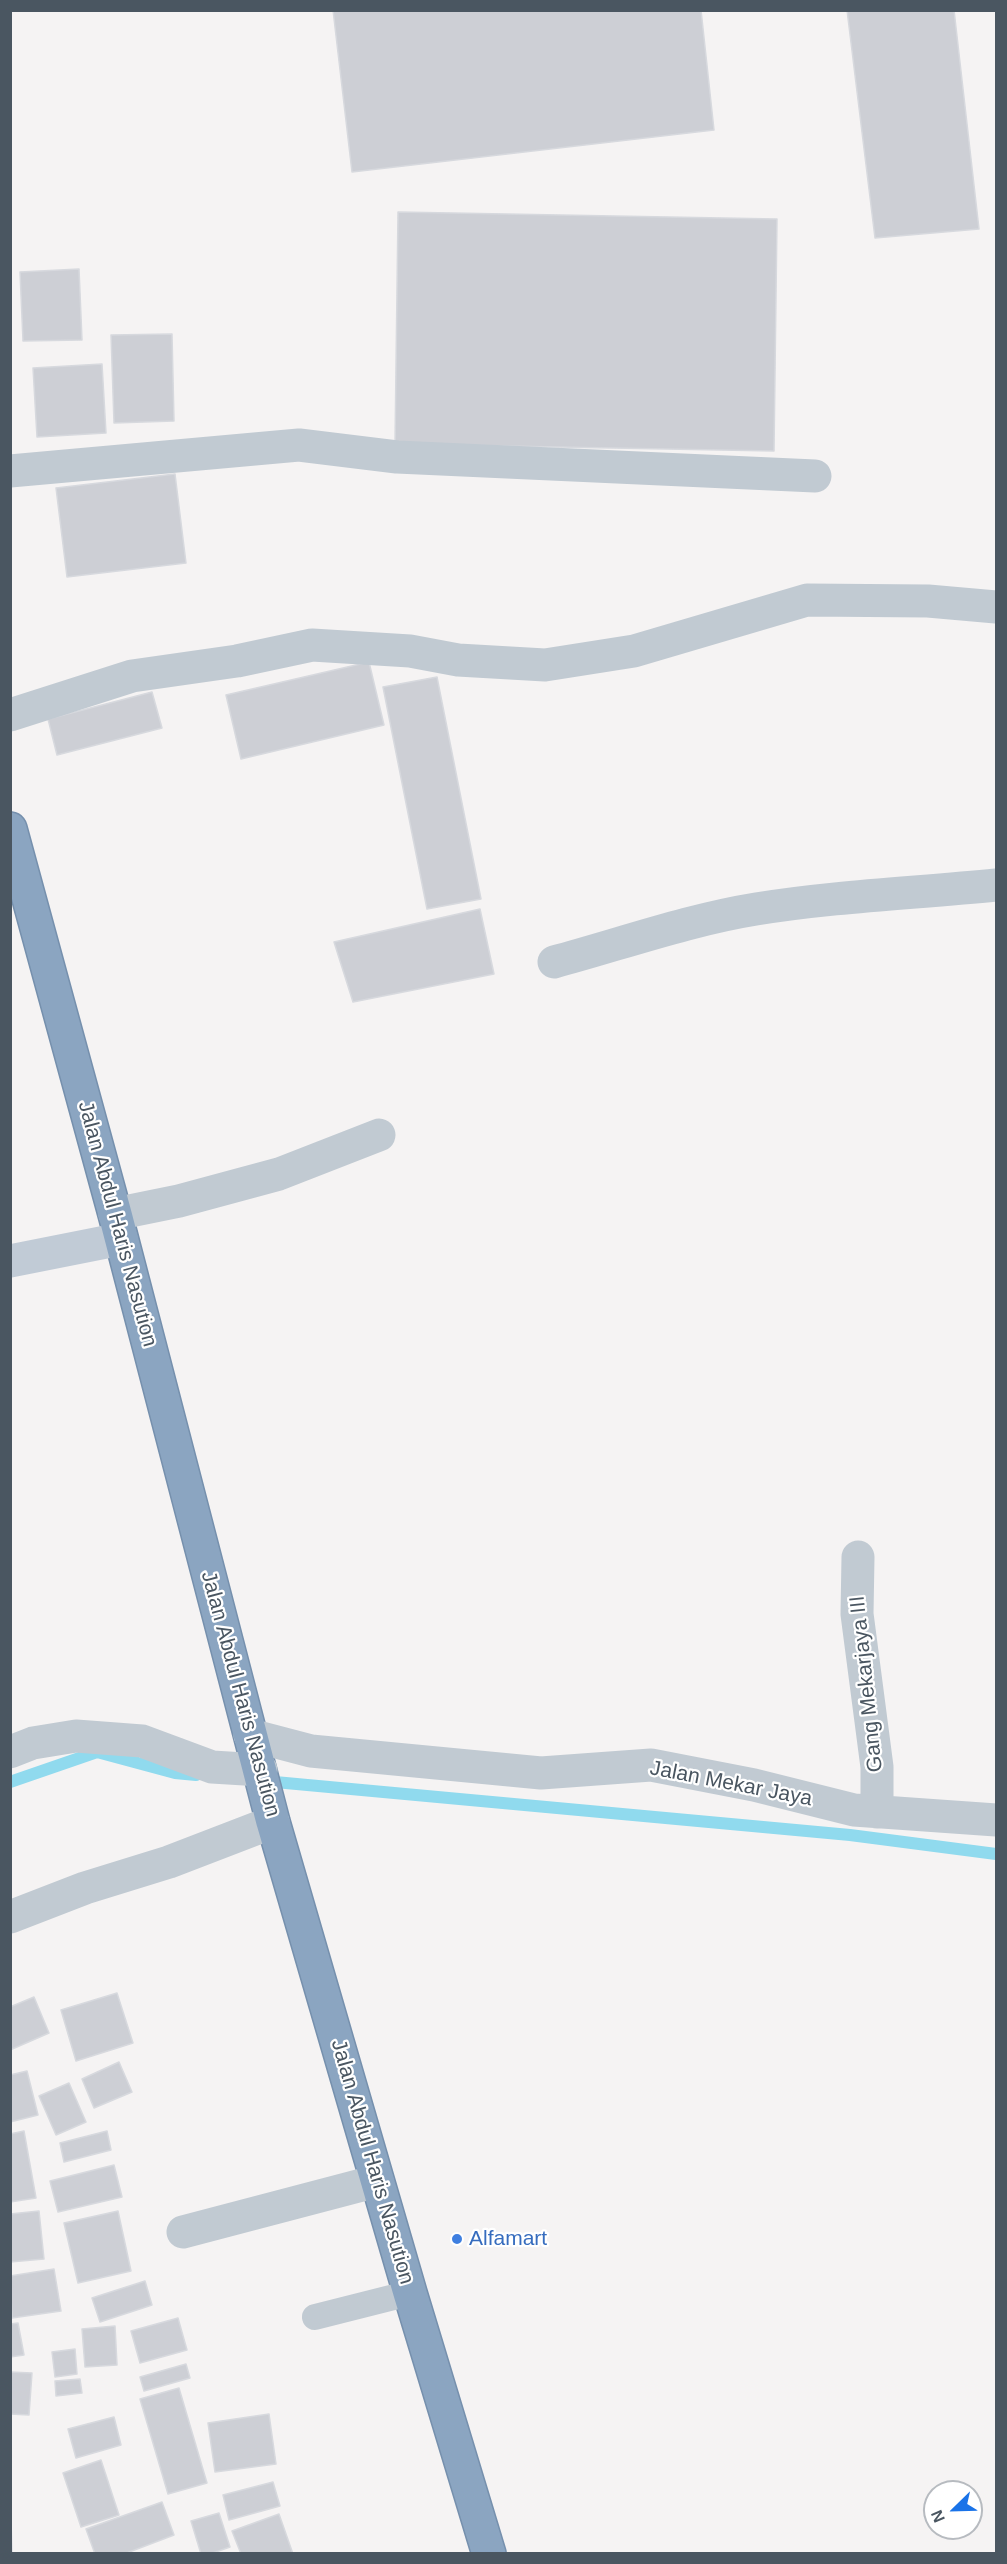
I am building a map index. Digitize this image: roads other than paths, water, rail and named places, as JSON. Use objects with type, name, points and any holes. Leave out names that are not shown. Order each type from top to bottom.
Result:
[{"type":"highway","name":"Jalan Abdul Haris Nasution","points":[[10,829],[118,1226],[273,1817],[377,2181],[489,2553]]},
{"type":"street","points":[[10,471],[299,445],[397,457],[815,476]]},
{"type":"street","points":[[10,715],[132,676],[237,661],[312,645],[410,651],[458,660],[545,665],[634,651],[807,600],[928,601],[996,607]]},
{"type":"street","points":[[554,962],[700,921],[754,909],[808,901],[996,885]]},
{"type":"street","points":[[10,1261],[118,1226],[179,1201],[279,1174],[379,1135]]},
{"type":"street","name":"Gang Mekarjaya III","points":[[858,1557],[857,1614],[877,1767],[877,1812]]},
{"type":"street","name":"Jalan Mekar Jaya","points":[[10,1752],[33,1743],[76,1736],[142,1741],[212,1767],[256,1755],[311,1750],[541,1773],[651,1765],[754,1785],[854,1809],[996,1820]]},
{"type":"street","points":[[10,1917],[85,1888],[169,1862],[273,1817]]},
{"type":"street","points":[[183,2232],[377,2181]]},
{"type":"lane","points":[[315,2317],[410,2293]]},
{"type":"waterway","points":[[10,1782],[97,1752],[175,1773],[196,1775]]},
{"type":"waterway","points":[[264,1781],[850,1835],[996,1854]]},
{"type":"place","name":"Alfamart","points":[[457,2239]]}]
